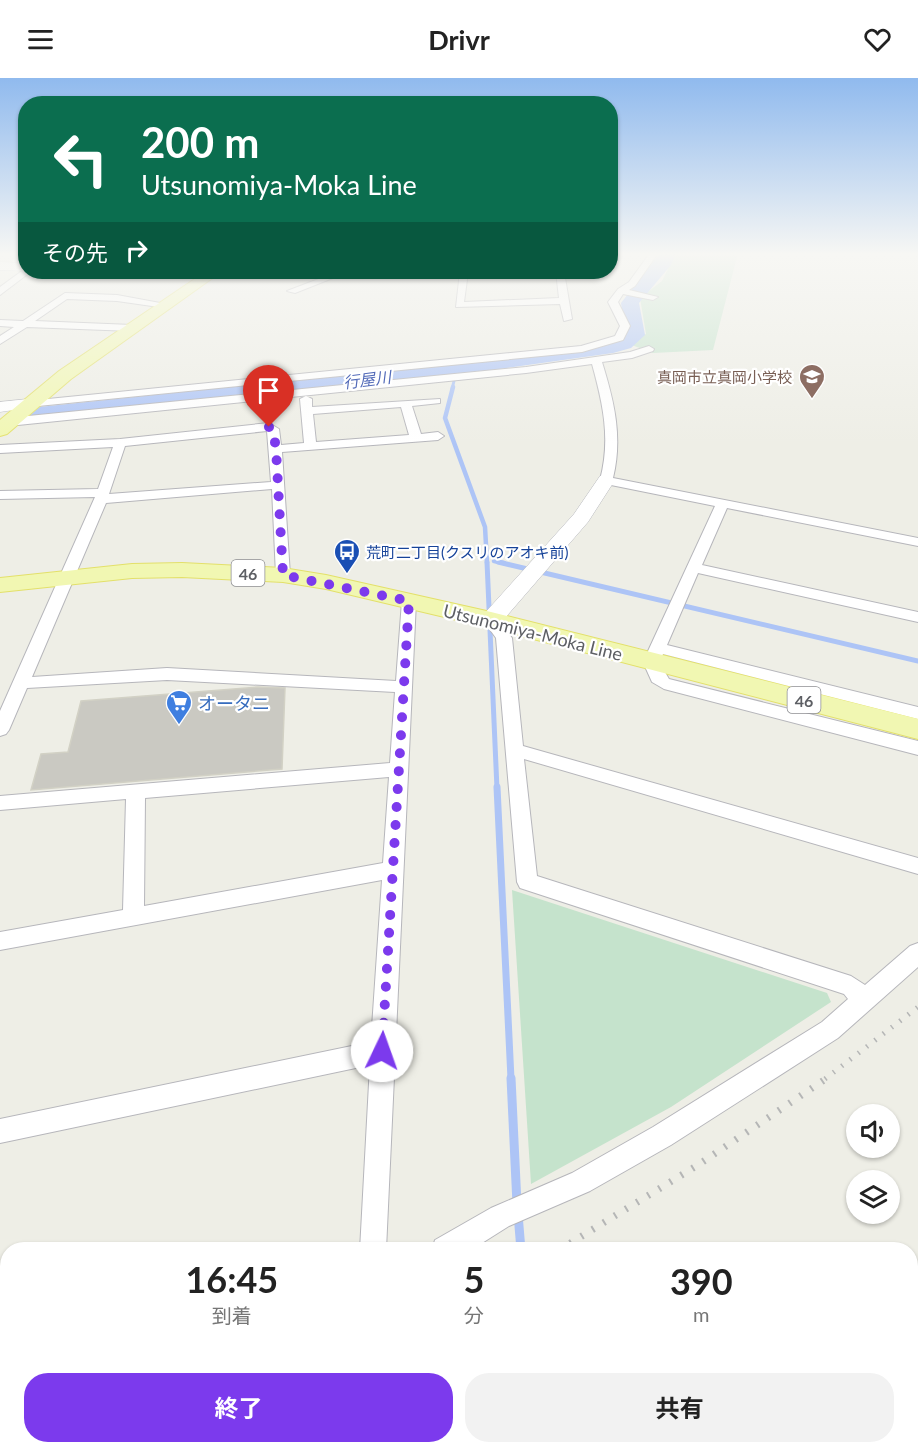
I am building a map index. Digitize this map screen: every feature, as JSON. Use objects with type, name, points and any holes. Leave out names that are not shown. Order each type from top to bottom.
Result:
[{"type":"main road","points":[[4,426],[64,375],[148,317]]},
{"type":"main road","name":"Utsunomiya-Moka Line","points":[[0,585],[68,577],[182,570],[283,575],[655,655],[918,729]]},
{"type":"street","points":[[0,341],[33,317]]},
{"type":"street","points":[[0,407],[520,357],[582,349],[619,338],[625,326],[621,317]]},
{"type":"street","points":[[0,323],[132,328]]},
{"type":"street","points":[[4,426],[526,370],[632,355],[649,349]]},
{"type":"street","points":[[520,357],[526,370]]},
{"type":"street","points":[[596,361],[614,436],[613,459],[606,480],[581,518],[491,620],[504,638],[527,882],[851,986],[864,1001]]},
{"type":"street","points":[[306,394],[310,446]]},
{"type":"street","points":[[307,411],[436,401]]},
{"type":"street","points":[[406,404],[416,438]]},
{"type":"street","points":[[0,449],[120,443],[269,427],[273,429],[276,449],[283,575]]},
{"type":"street","points":[[276,449],[438,436]]},
{"type":"street","points":[[0,730],[102,496],[120,443]]},
{"type":"street","points":[[606,480],[918,542]]},
{"type":"street","points":[[0,495],[102,496],[278,485]]},
{"type":"street","points":[[722,504],[655,655],[658,678],[664,683],[918,748]]},
{"type":"street","points":[[695,567],[918,617]]},
{"type":"street","points":[[373,1242],[392,870],[409,601]]},
{"type":"street","points":[[655,655],[918,713]]},
{"type":"street","points":[[20,683],[167,674],[404,687]]},
{"type":"street","points":[[515,750],[918,866]]},
{"type":"street","points":[[0,803],[398,769]]},
{"type":"street","points":[[133,917],[136,791]]},
{"type":"street","points":[[0,941],[392,870]]},
{"type":"street","points":[[458,1242],[500,1217],[581,1182],[662,1136],[830,1030],[918,953]]},
{"type":"street","points":[[0,1131],[382,1051]]},
{"type":"green space","points":[[643,317],[721,317],[713,350],[653,353],[629,344],[646,334]]},
{"type":"green space","points":[[512,890],[827,993],[831,1002],[671,1107],[531,1184]]},
{"type":"building","name":"オータニ","points":[[258,687],[285,688],[282,769],[31,790],[41,754],[68,752],[81,701]]},
{"type":"waterway","name":"行屋川","points":[[39,414],[457,369],[606,349],[624,344],[635,335],[632,317]]},
{"type":"waterway","points":[[452,389],[457,369]]},
{"type":"waterway","points":[[453,387],[445,418],[485,527],[487,563]]},
{"type":"waterway","name":"行屋川","points":[[22,415],[39,414]]},
{"type":"waterway","points":[[494,561],[504,563]]},
{"type":"waterway","points":[[487,562],[497,789]]},
{"type":"waterway","points":[[498,562],[918,661]]},
{"type":"waterway","points":[[497,787],[511,1079]]},
{"type":"waterway","points":[[511,1078],[517,1204]]},
{"type":"waterway","points":[[518,1214],[520,1242]]},
{"type":"railway","points":[[825,1079],[918,1007]]},
{"type":"railway","points":[[572,1242],[698,1165],[827,1078]]},
{"type":"place","name":"真岡市立真岡小学校","points":[[812,400]]},
{"type":"place","name":"荒町二丁目(クスリのアオキ前)","points":[[347,575]]},
{"type":"place","name":"オータニ","points":[[179,726]]},
{"type":"route","points":[[269,427],[273,429],[276,449],[283,575],[326,582],[409,601],[382,1051]]}]
